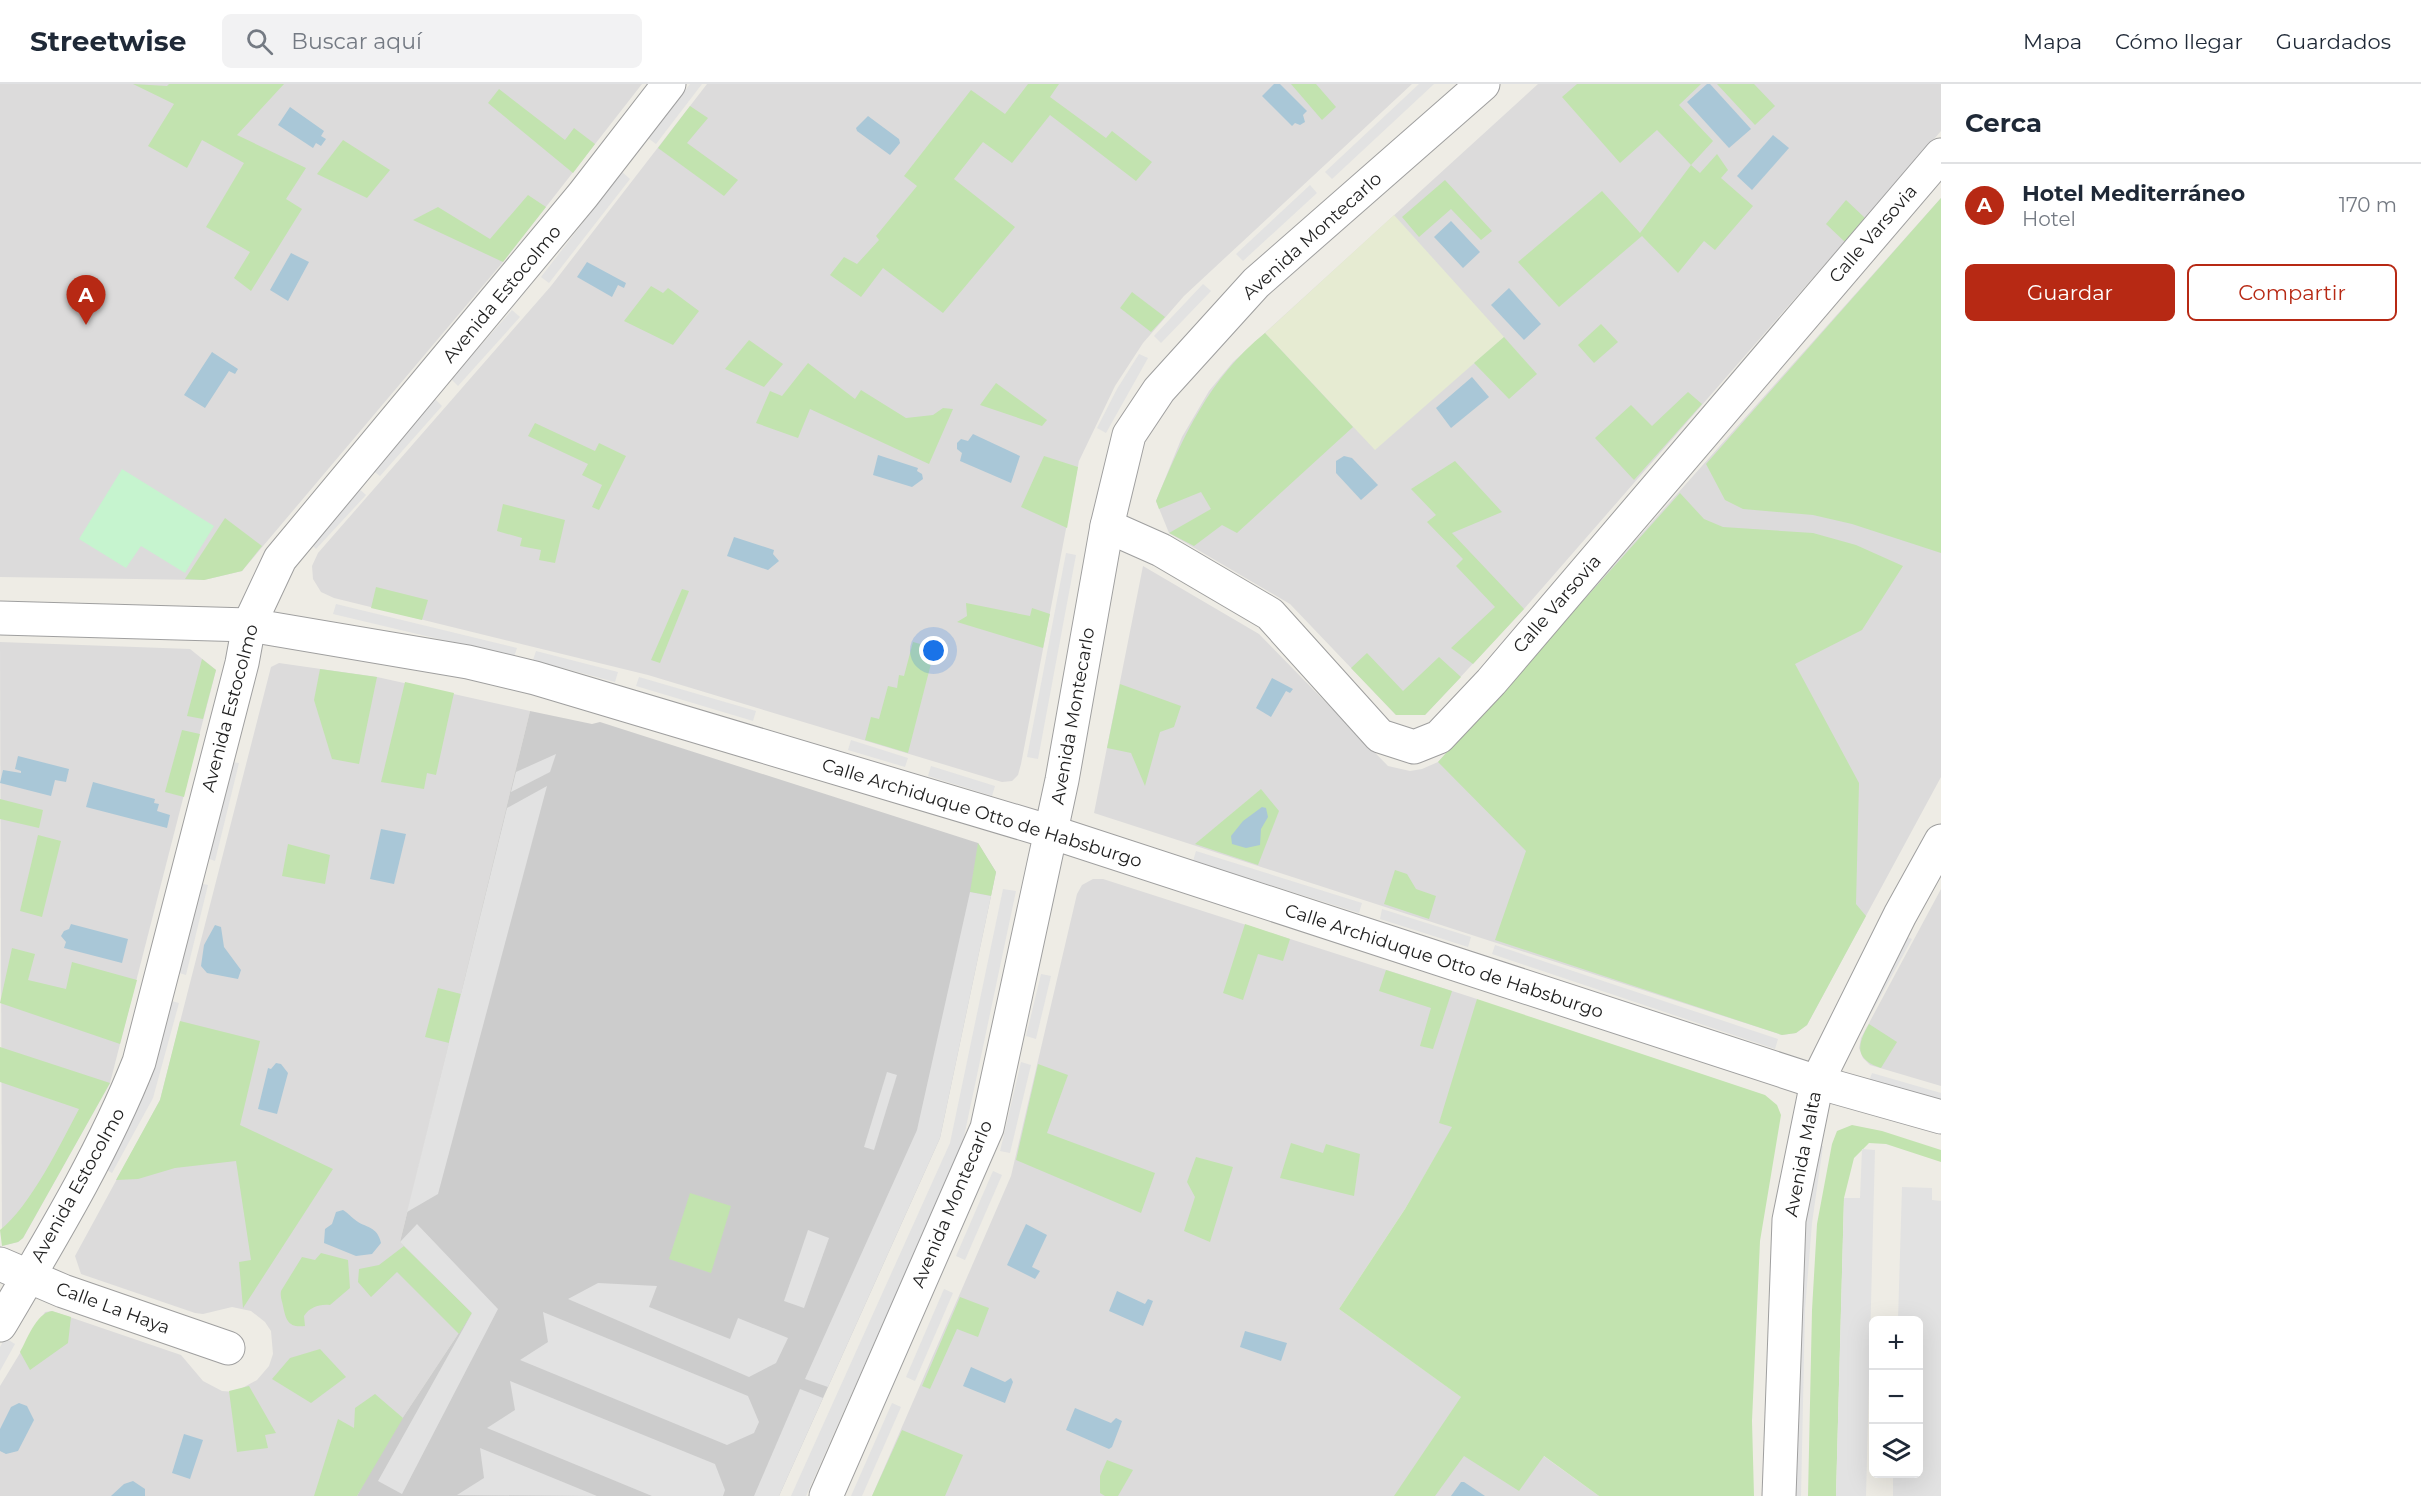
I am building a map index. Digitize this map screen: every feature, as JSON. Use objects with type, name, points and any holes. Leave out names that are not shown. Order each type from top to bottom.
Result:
[{"type":"street","name":"Avenida Estocolmo","points":[[0,1325],[14,1269],[82,1184],[125,1100],[139,1062],[242,663],[249,624],[280,559],[583,195],[669,84]]},
{"type":"street","name":"Avenida Montecarlo","points":[[826,1496],[987,1128],[1051,832],[1107,526],[1129,435],[1159,390],[1256,283],[1483,84]]},
{"type":"street","name":"Calle Varsovia","points":[[1107,526],[1161,550],[1270,614],[1380,736],[1414,747],[1439,737],[1498,673],[1941,155]]},
{"type":"street","name":"Calle Archiduque Otto de Habsburgo","points":[[0,618],[249,624],[468,662],[536,678],[1051,832],[1817,1082],[1941,1117]]},
{"type":"street","name":"Avenida Malta","points":[[1779,1496],[1789,1220],[1817,1082],[1900,915],[1941,841]]},
{"type":"street","name":"Calle La Haya","points":[[14,1269],[63,1291],[228,1348]]},
{"type":"shaded area","points":[[0,84],[642,84],[503,262],[242,571],[204,580],[0,577]]},
{"type":"shaded area","points":[[690,84],[702,84],[656,144],[648,138]]},
{"type":"shaded area","points":[[707,84],[1412,84],[1184,296],[1143,343],[1115,386],[1079,461],[1021,764],[1018,775],[1012,781],[1002,782],[648,675],[334,598],[321,592],[313,579],[312,566],[318,553],[551,286]]},
{"type":"shaded area","points":[[1419,84],[1434,84],[1332,179],[1325,172]]},
{"type":"shaded area","points":[[1538,84],[1941,84],[1941,131],[1524,609],[1425,715],[1396,715],[1290,604],[1169,533],[1156,501],[1182,437],[1209,391],[1233,362]]},
{"type":"shaded area","points":[[622,172],[630,179],[549,283],[541,277]]},
{"type":"shaded area","points":[[1310,185],[1317,193],[1243,261],[1236,254]]},
{"type":"shaded area","points":[[1941,198],[1941,777],[1807,1025],[1796,1033],[1782,1035],[1094,813],[1143,566],[1259,634],[1388,766],[1410,771],[1438,762]]},
{"type":"shaded area","points":[[1203,284],[1211,291],[1161,343],[1154,336]]},
{"type":"shaded area","points":[[512,310],[520,317],[458,386],[451,379]]},
{"type":"shaded area","points":[[1139,354],[1148,358],[1106,433],[1097,428],[1117,389]]},
{"type":"shaded area","points":[[435,399],[442,406],[380,476],[372,470]]},
{"type":"shaded area","points":[[358,488],[366,495],[316,549],[309,542]]},
{"type":"shaded area","points":[[1066,553],[1076,555],[1038,759],[1027,757]]},
{"type":"shaded area","points":[[336,604],[517,648],[514,657],[333,614]]},
{"type":"shaded area","points":[[0,642],[190,649],[216,670],[110,1083],[23,1238],[18,1242],[2,1246]]},
{"type":"shaded area","points":[[536,651],[618,672],[615,682],[533,660]]},
{"type":"shaded area","points":[[279,663],[377,677],[530,711],[400,1242],[472,1313],[384,1446],[357,1496],[0,1496],[0,1386],[45,1312],[52,1311],[181,1355],[203,1381],[222,1391],[235,1392],[257,1380],[269,1366],[273,1354],[271,1331],[265,1322],[251,1311],[232,1307],[203,1314],[195,1313],[81,1274],[75,1256],[160,1100],[271,667]]},
{"type":"shaded area","points":[[639,677],[756,711],[753,721],[636,686]]},
{"type":"shaded area","points":[[530,711],[592,724],[600,722],[978,843],[996,872],[940,1138],[779,1496],[357,1496],[384,1446],[472,1313],[400,1242]]},
{"type":"shaded area","points":[[851,740],[908,758],[905,767],[848,750]]},
{"type":"shaded area","points":[[556,754],[550,772],[511,792],[516,772]]},
{"type":"shaded area","points":[[231,762],[239,763],[215,861],[207,858]]},
{"type":"shaded area","points":[[931,766],[995,786],[992,796],[928,776]]},
{"type":"shaded area","points":[[547,786],[438,1194],[407,1212],[507,808]]},
{"type":"shaded area","points":[[1196,851],[1362,903],[1359,913],[1193,861]]},
{"type":"shaded area","points":[[1093,879],[1103,879],[1477,999],[1469,1099],[1405,1209],[1339,1309],[1599,1496],[872,1496],[1011,1176],[1077,894],[1082,885]]},
{"type":"shaded area","points":[[198,883],[208,885],[186,975],[176,972]]},
{"type":"shaded area","points":[[1003,889],[1016,891],[962,1146],[806,1496],[791,1496],[950,1143]]},
{"type":"shaded area","points":[[1941,889],[1941,1086],[1870,1065],[1863,1058],[1859,1048],[1861,1038]]},
{"type":"shaded area","points":[[970,892],[991,896],[940,1138],[828,1387],[805,1379],[917,1130]]},
{"type":"shaded area","points":[[1382,909],[1471,937],[1468,947],[1380,919]]},
{"type":"shaded area","points":[[1902,935],[1912,939],[1867,1021],[1857,1016]]},
{"type":"shaded area","points":[[1495,945],[1778,1039],[1775,1049],[1492,954]]},
{"type":"shaded area","points":[[1041,974],[1051,976],[1036,1039],[1026,1036]]},
{"type":"shaded area","points":[[168,1000],[179,1003],[153,1098],[112,1173],[104,1168],[143,1097]]},
{"type":"shaded area","points":[[1021,1062],[1031,1065],[1010,1153],[1000,1151]]},
{"type":"shaded area","points":[[887,1072],[897,1075],[874,1150],[864,1147]]},
{"type":"shaded area","points":[[1872,1073],[1941,1093],[1941,1103],[1869,1081]]},
{"type":"shaded area","points":[[1813,1146],[1823,1146],[1812,1223],[1805,1310],[1801,1496],[1791,1496],[1795,1309]]},
{"type":"shaded area","points":[[1862,1149],[1875,1150],[1866,1496],[1836,1496],[1844,1198],[1860,1198]]},
{"type":"shaded area","points":[[993,1171],[1002,1175],[965,1260],[956,1256]]},
{"type":"shaded area","points":[[1902,1187],[1932,1188],[1932,1200],[1941,1201],[1941,1496],[1893,1496],[1893,1478],[1923,1478],[1923,1316],[1898,1316]]},
{"type":"shaded area","points":[[417,1224],[498,1309],[402,1494],[378,1481],[472,1313],[400,1242]]},
{"type":"shaded area","points":[[808,1230],[829,1238],[804,1308],[784,1301]]},
{"type":"shaded area","points":[[598,1283],[657,1286],[649,1307],[730,1339],[738,1318],[788,1338],[776,1363],[749,1377],[568,1299]]},
{"type":"shaded area","points":[[944,1289],[953,1293],[915,1381],[906,1377]]},
{"type":"shaded area","points":[[543,1312],[748,1396],[759,1422],[754,1433],[727,1445],[520,1360],[548,1342]]},
{"type":"shaded area","points":[[5,1338],[15,1344],[0,1371],[0,1347]]},
{"type":"shaded area","points":[[510,1381],[715,1464],[725,1490],[723,1496],[652,1496],[487,1428],[515,1410]]},
{"type":"shaded area","points":[[800,1389],[823,1398],[779,1496],[754,1496]]},
{"type":"shaded area","points":[[892,1403],[901,1407],[862,1496],[851,1496]]},
{"type":"shaded area","points":[[480,1448],[597,1496],[457,1495],[484,1478]]},
{"type":"green space","points":[[133,84],[167,86],[169,84],[284,84],[237,135],[306,168],[286,199],[302,209],[251,291],[234,278],[250,252],[206,227],[244,163],[202,140],[187,168],[148,146],[174,104]]},
{"type":"green space","points":[[1028,84],[1059,84],[1050,97],[1106,138],[1112,131],[1152,162],[1136,181],[1050,115],[1012,163],[983,142],[954,179],[1015,227],[943,313],[883,268],[861,297],[830,275],[844,257],[857,264],[879,240],[876,236],[917,186],[904,176],[971,90],[1005,114]]},
{"type":"green space","points":[[1291,84],[1316,84],[1336,107],[1322,120]]},
{"type":"green space","points":[[1577,84],[1701,84],[1679,105],[1713,141],[1691,165],[1657,130],[1620,163],[1562,97]]},
{"type":"green space","points":[[1717,84],[1754,84],[1775,106],[1755,125]]},
{"type":"green space","points":[[499,89],[565,140],[574,128],[595,144],[573,173],[488,103]]},
{"type":"green space","points":[[690,106],[708,118],[687,143],[738,180],[724,196],[658,148]]},
{"type":"green space","points":[[343,140],[390,170],[367,198],[317,174]]},
{"type":"green space","points":[[1717,154],[1728,170],[1721,178],[1753,206],[1715,250],[1704,241],[1678,273],[1642,236],[1559,307],[1518,262],[1602,191],[1640,233],[1691,165],[1700,173]]},
{"type":"green space","points":[[1445,180],[1492,231],[1481,240],[1451,209],[1419,237],[1402,217]]},
{"type":"green space","points":[[528,195],[546,207],[503,262],[413,220],[438,207],[490,239]]},
{"type":"green space","points":[[1941,198],[1941,553],[1852,524],[1813,515],[1743,509],[1725,500],[1706,464]]},
{"type":"green space","points":[[1846,200],[1865,218],[1845,242],[1826,224]]},
{"type":"green space","points":[[1394,215],[1504,337],[1375,450],[1265,333]]},
{"type":"green space","points":[[651,286],[663,293],[668,288],[699,311],[673,345],[624,321]]},
{"type":"green space","points":[[1132,292],[1165,317],[1151,332],[1120,308]]},
{"type":"green space","points":[[1601,324],[1618,342],[1594,363],[1578,345]]},
{"type":"green space","points":[[1265,333],[1353,427],[1237,533],[1222,525],[1194,546],[1169,533],[1211,509],[1201,492],[1159,509],[1156,501],[1188,432],[1213,389],[1228,369]]},
{"type":"green space","points":[[1504,337],[1537,374],[1509,399],[1474,363]]},
{"type":"green space","points":[[749,340],[783,364],[764,387],[725,369]]},
{"type":"green space","points":[[808,363],[855,399],[861,390],[906,418],[933,415],[943,408],[953,409],[929,464],[810,409],[798,438],[756,423],[770,391],[782,396]]},
{"type":"green space","points":[[996,383],[1047,420],[1042,426],[980,405]]},
{"type":"green space","points":[[1688,392],[1702,404],[1634,480],[1595,438],[1631,405],[1652,426]]},
{"type":"green space","points":[[535,423],[595,451],[599,443],[626,456],[599,510],[592,507],[602,485],[582,475],[588,464],[528,436]]},
{"type":"green space","points":[[1044,456],[1078,467],[1067,528],[1021,507]]},
{"type":"green space","points":[[1455,461],[1502,512],[1452,533],[1524,609],[1473,664],[1451,648],[1495,607],[1456,566],[1463,559],[1427,522],[1436,515],[1411,489]]},
{"type":"green space","points":[[122,469],[214,526],[185,573],[141,546],[126,568],[79,539]]},
{"type":"green space","points":[[1680,493],[1704,519],[1723,527],[1813,533],[1856,545],[1903,566],[1862,630],[1795,664],[1859,783],[1856,904],[1866,916],[1807,1025],[1796,1033],[1782,1035],[1495,940],[1526,851],[1438,762]]},
{"type":"green space","points":[[503,504],[565,520],[555,563],[539,560],[541,550],[520,546],[522,538],[497,531]]},
{"type":"green space","points":[[225,518],[262,546],[242,571],[204,580],[185,579]]},
{"type":"green space","points":[[376,587],[428,600],[422,620],[371,608]]},
{"type":"green space","points":[[682,589],[689,591],[660,663],[651,660]]},
{"type":"green space","points":[[966,603],[1030,616],[1032,608],[1050,614],[1043,648],[957,622],[967,616]]},
{"type":"green space","points":[[913,642],[935,648],[908,753],[865,740],[871,717],[879,719],[888,686],[897,688],[899,675],[904,676]]},
{"type":"green space","points":[[1367,653],[1403,691],[1439,657],[1461,677],[1425,715],[1396,715],[1351,668]]},
{"type":"green space","points":[[202,659],[216,670],[203,719],[187,716]]},
{"type":"green space","points":[[320,669],[377,677],[359,764],[332,759],[314,700]]},
{"type":"green space","points":[[405,682],[454,693],[436,775],[427,773],[424,789],[381,782]]},
{"type":"green space","points":[[1120,684],[1181,706],[1174,727],[1160,732],[1145,786],[1131,753],[1107,748]]},
{"type":"green space","points":[[182,730],[200,734],[184,797],[165,792]]},
{"type":"green space","points":[[1261,789],[1279,811],[1258,865],[1195,844]]},
{"type":"green space","points":[[0,799],[43,810],[39,828],[0,819]]},
{"type":"green space","points":[[38,835],[61,841],[42,917],[20,911]]},
{"type":"green space","points":[[978,843],[996,872],[991,896],[970,892]]},
{"type":"green space","points":[[288,844],[330,855],[325,884],[282,876]]},
{"type":"green space","points":[[1395,870],[1407,874],[1416,889],[1436,896],[1429,919],[1384,904]]},
{"type":"green space","points":[[1245,924],[1290,939],[1283,961],[1258,954],[1243,1000],[1223,993]]},
{"type":"green space","points":[[12,948],[35,954],[28,980],[66,989],[72,962],[137,980],[120,1044],[0,1003]]},
{"type":"green space","points":[[1386,970],[1452,991],[1433,1049],[1420,1046],[1431,1008],[1379,991]]},
{"type":"green space","points":[[438,988],[461,994],[449,1043],[425,1037]]},
{"type":"green space","points":[[1477,999],[1765,1095],[1777,1105],[1781,1115],[1760,1241],[1752,1421],[1754,1496],[1599,1496],[1544,1456],[1519,1491],[1464,1456],[1435,1496],[1394,1496],[1461,1397],[1339,1309],[1405,1209],[1452,1127],[1439,1123]]},
{"type":"green space","points":[[180,1021],[260,1041],[240,1125],[333,1169],[243,1308],[239,1262],[251,1260],[236,1161],[175,1168],[138,1179],[116,1180],[160,1100]]},
{"type":"green space","points":[[1869,1024],[1897,1042],[1881,1068],[1866,1060],[1860,1050],[1862,1038]]},
{"type":"green space","points":[[0,1047],[110,1083],[23,1238],[18,1242],[2,1246],[0,1230],[11,1220],[33,1191],[79,1109],[0,1082]]},
{"type":"green space","points":[[1038,1064],[1068,1075],[1047,1133],[1155,1173],[1141,1213],[1016,1160]]},
{"type":"green space","points":[[1852,1125],[1882,1131],[1941,1150],[1941,1162],[1886,1144],[1869,1143],[1854,1158],[1844,1198],[1836,1496],[1808,1496],[1812,1310],[1817,1224],[1832,1144],[1837,1131]]},
{"type":"green space","points":[[1291,1143],[1323,1153],[1326,1144],[1360,1154],[1354,1196],[1280,1178]]},
{"type":"green space","points":[[1196,1157],[1233,1167],[1210,1242],[1184,1231],[1195,1197],[1187,1182]]},
{"type":"green space","points":[[690,1193],[731,1206],[711,1273],[669,1259]]},
{"type":"green space","points":[[404,1246],[472,1313],[459,1334],[397,1272],[371,1297],[358,1282],[359,1269],[379,1265]]},
{"type":"green space","points":[[321,1253],[348,1260],[350,1288],[330,1305],[309,1310],[304,1316],[305,1326],[295,1326],[285,1315],[281,1291],[302,1257],[315,1260]]},
{"type":"green space","points":[[960,1297],[989,1308],[978,1337],[957,1329],[930,1389],[922,1386]]},
{"type":"green space","points":[[52,1311],[71,1317],[68,1343],[30,1370],[20,1352],[37,1322],[46,1313]]},
{"type":"green space","points":[[320,1349],[346,1377],[311,1403],[272,1379],[290,1358]]},
{"type":"green space","points":[[249,1386],[276,1433],[265,1435],[268,1448],[237,1452],[229,1391]]},
{"type":"green space","points":[[375,1394],[403,1418],[357,1496],[314,1496],[338,1419],[354,1428],[355,1408]]},
{"type":"green space","points":[[902,1430],[963,1455],[945,1496],[872,1496]]},
{"type":"green space","points":[[1107,1460],[1133,1470],[1118,1496],[1105,1496],[1100,1493],[1100,1476]]},
{"type":"water","points":[[1274,84],[1280,84],[1307,111],[1303,115],[1305,122],[1300,125],[1295,123],[1292,126],[1262,96]]},
{"type":"water","points":[[1707,84],[1710,84],[1751,129],[1729,148],[1687,102]]},
{"type":"water","points":[[290,107],[324,131],[321,136],[326,139],[321,146],[316,143],[313,148],[278,125]]},
{"type":"water","points":[[868,116],[899,139],[900,143],[890,155],[857,131],[856,128]]},
{"type":"water","points":[[1773,135],[1789,148],[1752,190],[1737,176]]},
{"type":"water","points":[[1451,221],[1480,252],[1463,268],[1434,237]]},
{"type":"water","points":[[291,253],[309,262],[288,301],[270,290]]},
{"type":"water","points":[[587,262],[626,283],[624,288],[618,285],[612,297],[577,277]]},
{"type":"water","points":[[1509,288],[1541,324],[1524,340],[1491,305]]},
{"type":"water","points":[[212,352],[238,369],[235,374],[229,371],[205,408],[184,395]]},
{"type":"water","points":[[1472,377],[1489,397],[1451,428],[1436,408]]},
{"type":"water","points":[[973,434],[1020,456],[1011,483],[960,461],[962,453],[957,449],[957,443],[961,439],[968,441]]},
{"type":"water","points":[[878,455],[918,468],[917,471],[922,474],[923,479],[912,487],[873,475]]},
{"type":"water","points":[[1344,456],[1352,458],[1378,485],[1361,500],[1336,473],[1336,461]]},
{"type":"water","points":[[734,537],[774,550],[773,554],[779,561],[768,570],[727,556]]},
{"type":"water","points":[[1272,678],[1293,689],[1290,693],[1286,691],[1271,717],[1256,708]]},
{"type":"water","points":[[18,756],[69,769],[66,782],[55,780],[51,796],[0,783],[3,770],[21,773],[15,769]]},
{"type":"water","points":[[93,782],[155,799],[154,803],[159,804],[157,811],[170,815],[167,828],[86,807]]},
{"type":"water","points":[[1262,807],[1266,808],[1268,817],[1261,829],[1260,845],[1246,848],[1232,844],[1231,836],[1243,821]]},
{"type":"water","points":[[381,829],[406,834],[394,884],[370,879]]},
{"type":"water","points":[[71,924],[128,939],[122,963],[64,948],[66,942],[61,936]]},
{"type":"water","points":[[215,925],[221,927],[224,947],[241,970],[238,979],[207,973],[201,966],[204,945]]},
{"type":"water","points":[[276,1063],[281,1064],[288,1073],[277,1114],[258,1109],[268,1068],[271,1069]]},
{"type":"water","points":[[343,1210],[377,1233],[381,1243],[372,1254],[356,1256],[324,1243],[325,1229],[332,1224],[336,1212]]},
{"type":"water","points":[[1026,1224],[1047,1235],[1032,1267],[1040,1271],[1035,1279],[1007,1265]]},
{"type":"water","points":[[1117,1291],[1145,1304],[1148,1299],[1153,1301],[1143,1326],[1109,1311]]},
{"type":"water","points":[[1245,1331],[1287,1343],[1281,1361],[1240,1347]]},
{"type":"water","points":[[971,1367],[1005,1382],[1011,1378],[1013,1382],[1005,1403],[963,1386]]},
{"type":"water","points":[[19,1403],[27,1406],[34,1420],[18,1451],[6,1454],[0,1451],[0,1429],[11,1407]]},
{"type":"water","points":[[1075,1408],[1111,1423],[1116,1418],[1122,1421],[1112,1447],[1109,1449],[1066,1430]]},
{"type":"water","points":[[184,1434],[203,1440],[190,1479],[172,1473]]},
{"type":"water","points":[[133,1481],[145,1489],[145,1496],[111,1496],[124,1484]]},
{"type":"water","points":[[1461,1482],[1464,1482],[1485,1496],[1451,1496]]},
{"type":"place","name":"Hotel Mediterráneo","points":[[86,325]]}]
